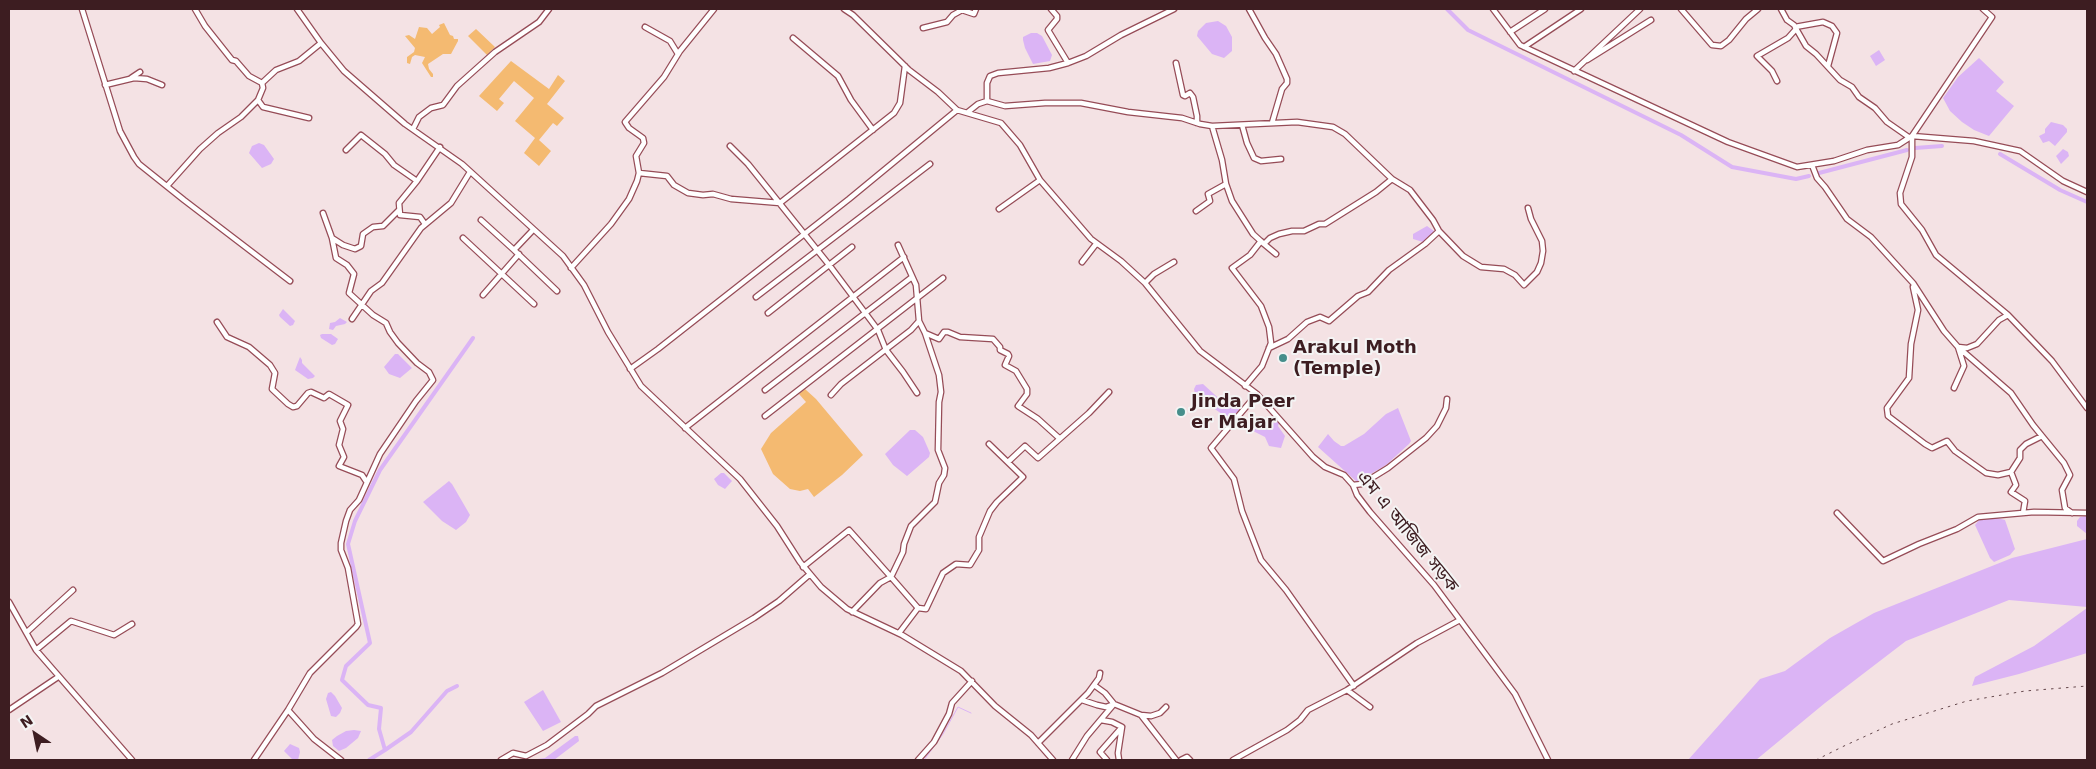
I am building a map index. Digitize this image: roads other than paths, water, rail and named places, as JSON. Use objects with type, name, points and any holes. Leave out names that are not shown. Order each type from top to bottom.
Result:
[{"type":"street","points":[[82,9],[120,131],[134,157],[167,186],[290,281]]},
{"type":"street","points":[[195,9],[205,26],[232,60],[236,61],[249,76],[262,83]]},
{"type":"street","points":[[298,9],[321,43],[344,71],[413,129],[440,147],[470,172],[562,256],[584,285],[641,386],[740,479],[776,526],[803,567],[821,587],[852,612],[899,633],[961,670],[995,706],[1038,743],[1053,760]]},
{"type":"street","points":[[413,129],[419,117],[431,108],[443,105],[457,86],[495,52],[539,22],[549,9]]},
{"type":"street","points":[[571,268],[611,224],[630,199],[639,173],[636,156],[644,143],[643,138],[629,128],[625,122],[664,77],[678,54],[714,9]]},
{"type":"street","points":[[630,369],[804,234],[956,110],[938,92],[905,66],[853,15],[844,9]]},
{"type":"street","points":[[923,28],[947,22],[953,15],[962,10],[974,14],[976,9]]},
{"type":"street","points":[[1051,9],[1057,16],[1057,19],[1048,30],[1068,63]]},
{"type":"street","points":[[987,101],[990,76],[998,72],[1049,68],[1068,63],[1086,56],[1121,35],[1174,9]]},
{"type":"street","points":[[1249,9],[1264,38],[1276,54],[1287,79],[1287,83],[1282,89],[1272,123]]},
{"type":"street","points":[[1510,32],[1545,9]]},
{"type":"street","points":[[1524,47],[1581,9]]},
{"type":"street","points":[[1574,71],[1640,9]]},
{"type":"street","points":[[1681,9],[1712,45],[1722,46],[1746,19],[1758,9]]},
{"type":"street","points":[[1780,9],[1806,46],[1840,80],[1852,87],[1859,97],[1875,108],[1887,122],[1911,137],[1974,141],[2020,151],[2063,181],[2087,192]]},
{"type":"street","points":[[1496,10],[1520,45],[1728,142],[1797,167],[1834,161],[1867,150],[1898,144],[1911,137],[1992,17],[1983,9]]},
{"type":"street","points":[[1586,60],[1590,60],[1651,20]]},
{"type":"street","points":[[1777,80],[1772,71],[1757,56],[1788,38],[1795,28],[1823,22],[1832,26],[1837,33],[1828,66]]},
{"type":"street","points":[[645,27],[670,41],[678,54]]},
{"type":"street","points":[[793,38],[838,76],[851,100],[873,130]]},
{"type":"street","points":[[262,83],[276,70],[299,61],[321,43]]},
{"type":"street","points":[[1176,64],[1183,95],[1185,96],[1190,93],[1193,97],[1197,123]]},
{"type":"street","points":[[639,173],[667,176],[674,185],[688,193],[713,194],[731,199],[780,203],[894,113],[900,103],[905,66]]},
{"type":"street","points":[[130,79],[140,72]]},
{"type":"street","points":[[105,85],[130,79],[147,79],[162,85]]},
{"type":"street","points":[[167,186],[200,149],[258,100],[263,88],[262,83]]},
{"type":"street","points":[[258,100],[263,107],[309,118]]},
{"type":"street","points":[[968,112],[978,104],[987,101],[1005,106],[1081,103],[1136,113],[1182,118],[1212,126],[1297,122],[1338,129],[1392,179],[1410,190],[1434,220],[1439,231],[1463,256],[1481,267],[1504,269],[1515,275],[1524,285],[1537,272],[1542,263],[1544,251],[1542,241],[1531,219],[1528,208]]},
{"type":"street","name":"এম এ আজিজ সড়ক","points":[[956,110],[1001,123],[1020,145],[1040,180],[1096,244],[1122,261],[1145,283],[1200,351],[1257,394],[1313,457],[1325,467],[1344,475],[1353,485],[1357,495],[1370,512],[1434,585],[1515,694],[1548,760]]},
{"type":"street","points":[[1242,125],[1247,144],[1254,158],[1261,161],[1281,159]]},
{"type":"street","points":[[1212,126],[1232,201],[1242,220],[1253,234],[1276,254]]},
{"type":"street","points":[[346,150],[361,135],[385,154],[394,165],[417,181]]},
{"type":"street","points":[[1911,137],[1912,158],[1900,193],[1900,204],[1922,230],[1936,255],[2008,315],[2052,361],[2087,408]]},
{"type":"street","points":[[730,146],[748,164],[830,266],[878,330],[886,350],[904,372],[917,393]]},
{"type":"street","points":[[425,224],[420,217],[400,215],[399,203],[417,181],[440,147]]},
{"type":"street","points":[[756,297],[930,164]]},
{"type":"street","points":[[1812,165],[1817,178],[1847,219],[1871,237],[1913,284],[1944,331],[1958,347],[2011,393],[2064,463],[2070,475],[2062,490],[2066,508],[2072,513]]},
{"type":"street","points":[[352,319],[361,304],[371,291],[382,283],[425,224],[451,203],[470,172]]},
{"type":"street","points":[[1245,386],[1262,366],[1271,343],[1269,327],[1261,306],[1232,268],[1250,255],[1262,242],[1280,234],[1304,231],[1320,224],[1325,224],[1376,192],[1392,179]]},
{"type":"street","points":[[999,209],[1040,180]]},
{"type":"street","points":[[1196,211],[1210,201],[1208,194],[1226,184]]},
{"type":"street","points":[[332,238],[343,245],[356,249],[361,246],[363,234],[372,227],[384,226],[399,210]]},
{"type":"street","points":[[254,760],[310,674],[358,624],[348,568],[341,550],[341,543],[350,510],[359,500],[366,481],[380,454],[416,401],[433,380],[429,372],[416,363],[398,343],[386,323],[373,316],[349,293],[354,274],[347,265],[336,258],[332,238],[323,213]]},
{"type":"street","points":[[481,220],[557,291]]},
{"type":"street","points":[[514,250],[533,230]]},
{"type":"street","points":[[1269,348],[1288,340],[1307,322],[1320,318],[1329,321],[1358,296],[1368,292],[1389,270],[1425,244],[1439,231]]},
{"type":"street","points":[[463,238],[534,304]]},
{"type":"street","points":[[1082,262],[1096,244]]},
{"type":"street","points":[[852,612],[880,583],[891,577],[903,552],[911,526],[935,502],[946,468],[938,450],[941,386],[925,332],[919,321],[916,285],[898,245]]},
{"type":"street","points":[[768,314],[852,247]]},
{"type":"street","points":[[483,295],[519,254]]},
{"type":"street","points":[[684,428],[904,257]]},
{"type":"street","points":[[1145,283],[1154,274],[1174,262]]},
{"type":"street","points":[[765,390],[912,277]]},
{"type":"street","points":[[765,416],[943,278]]},
{"type":"street","points":[[1913,284],[1918,310],[1911,344],[1909,378],[1887,408],[1888,416],[1917,439],[1932,448],[1947,441],[1954,451],[1986,474],[1998,475],[2011,472],[2020,458],[2020,450],[2026,444],[2042,436]]},
{"type":"street","points":[[1958,347],[1967,348],[1977,344],[1999,320],[2008,315]]},
{"type":"street","points":[[831,395],[841,384],[886,350],[919,321]]},
{"type":"street","points":[[217,322],[227,337],[250,347],[270,365],[274,373],[272,389],[288,404],[293,407],[297,406],[311,392],[324,398],[329,394],[348,405],[340,421],[343,429],[339,445],[344,457],[339,466],[362,475],[366,481]]},
{"type":"street","points":[[925,332],[939,339],[944,332],[960,337],[993,339],[1000,347],[1000,350],[1008,354],[1006,365],[1016,371],[1028,389],[1027,394],[1018,406],[1038,419],[1059,438]]},
{"type":"street","points":[[1954,388],[1964,366],[1958,347]]},
{"type":"street","points":[[1008,462],[1025,446],[1038,458],[1090,413],[1109,392]]},
{"type":"street","points":[[1257,394],[1211,448],[1234,479],[1242,511],[1261,560],[1286,590],[1354,686]]},
{"type":"street","points":[[1353,485],[1362,484],[1388,468],[1426,438],[1436,426],[1446,408],[1447,399]]},
{"type":"street","points":[[803,567],[849,530],[918,608],[926,609],[943,573],[956,564],[970,565],[979,550],[979,536],[990,510],[996,502],[1024,478],[989,444]]},
{"type":"street","points":[[2011,472],[2016,485],[2011,492],[2025,501],[2023,513]]},
{"type":"street","points":[[1837,513],[1883,561],[1957,529],[1978,517],[2023,513],[2087,514]]},
{"type":"street","points":[[501,760],[513,753],[526,756],[547,745],[596,706],[662,673],[780,601],[810,574]]},
{"type":"street","points":[[27,632],[73,590]]},
{"type":"street","points":[[9,602],[36,650],[132,760]]},
{"type":"street","points":[[899,633],[918,608]]},
{"type":"street","points":[[1232,760],[1287,730],[1300,720],[1308,710],[1354,686],[1417,643],[1460,620]]},
{"type":"street","points":[[36,650],[71,621],[114,635],[132,624]]},
{"type":"street","points":[[1038,743],[1082,700],[1099,678],[1100,673]]},
{"type":"street","points":[[9,710],[58,677]]},
{"type":"street","points":[[918,760],[934,742],[949,714],[952,703],[972,681]]},
{"type":"street","points":[[1094,685],[1105,693],[1114,704],[1141,715],[1151,716],[1160,713],[1166,707]]},
{"type":"street","points":[[1347,690],[1370,707]]},
{"type":"street","points":[[1082,700],[1097,706],[1106,707],[1114,704]]},
{"type":"street","points":[[1072,760],[1087,736],[1114,704]]},
{"type":"street","points":[[288,710],[314,739],[341,760]]},
{"type":"street","points":[[1141,715],[1176,760]]},
{"type":"street","points":[[1101,720],[1112,722],[1122,727]]},
{"type":"street","points":[[1107,760],[1100,752],[1122,727]]},
{"type":"street","points":[[1119,760],[1118,753],[1122,727]]},
{"type":"street","points":[[1181,760],[1187,757],[1190,760]]},
{"type":"waterway","points":[[1447,9],[1468,30],[1681,135],[1732,167],[1796,179],[1809,176]]},
{"type":"waterway","points":[[1915,148],[1942,146]]},
{"type":"waterway","points":[[1819,173],[1907,150]]},
{"type":"waterway","points":[[2000,154],[2060,190],[2087,202]]},
{"type":"waterway","points":[[369,760],[385,750],[379,729],[381,708],[368,705],[342,680],[346,666],[370,643],[348,544],[355,521],[380,470],[473,338]]},
{"type":"waterway","points":[[385,750],[411,732],[447,691],[457,686]]},
{"type":"waterway","points":[[924,760],[943,734],[958,707],[971,713]]},
{"type":"railway","points":[[1816,760],[1892,724],[1967,701],[2025,691],[2087,686]]},
{"type":"place","name":"Arakul Moth (Temple)","points":[[1283,358]]},
{"type":"place","name":"Jinda Peer er Majar","points":[[1181,412]]}]
